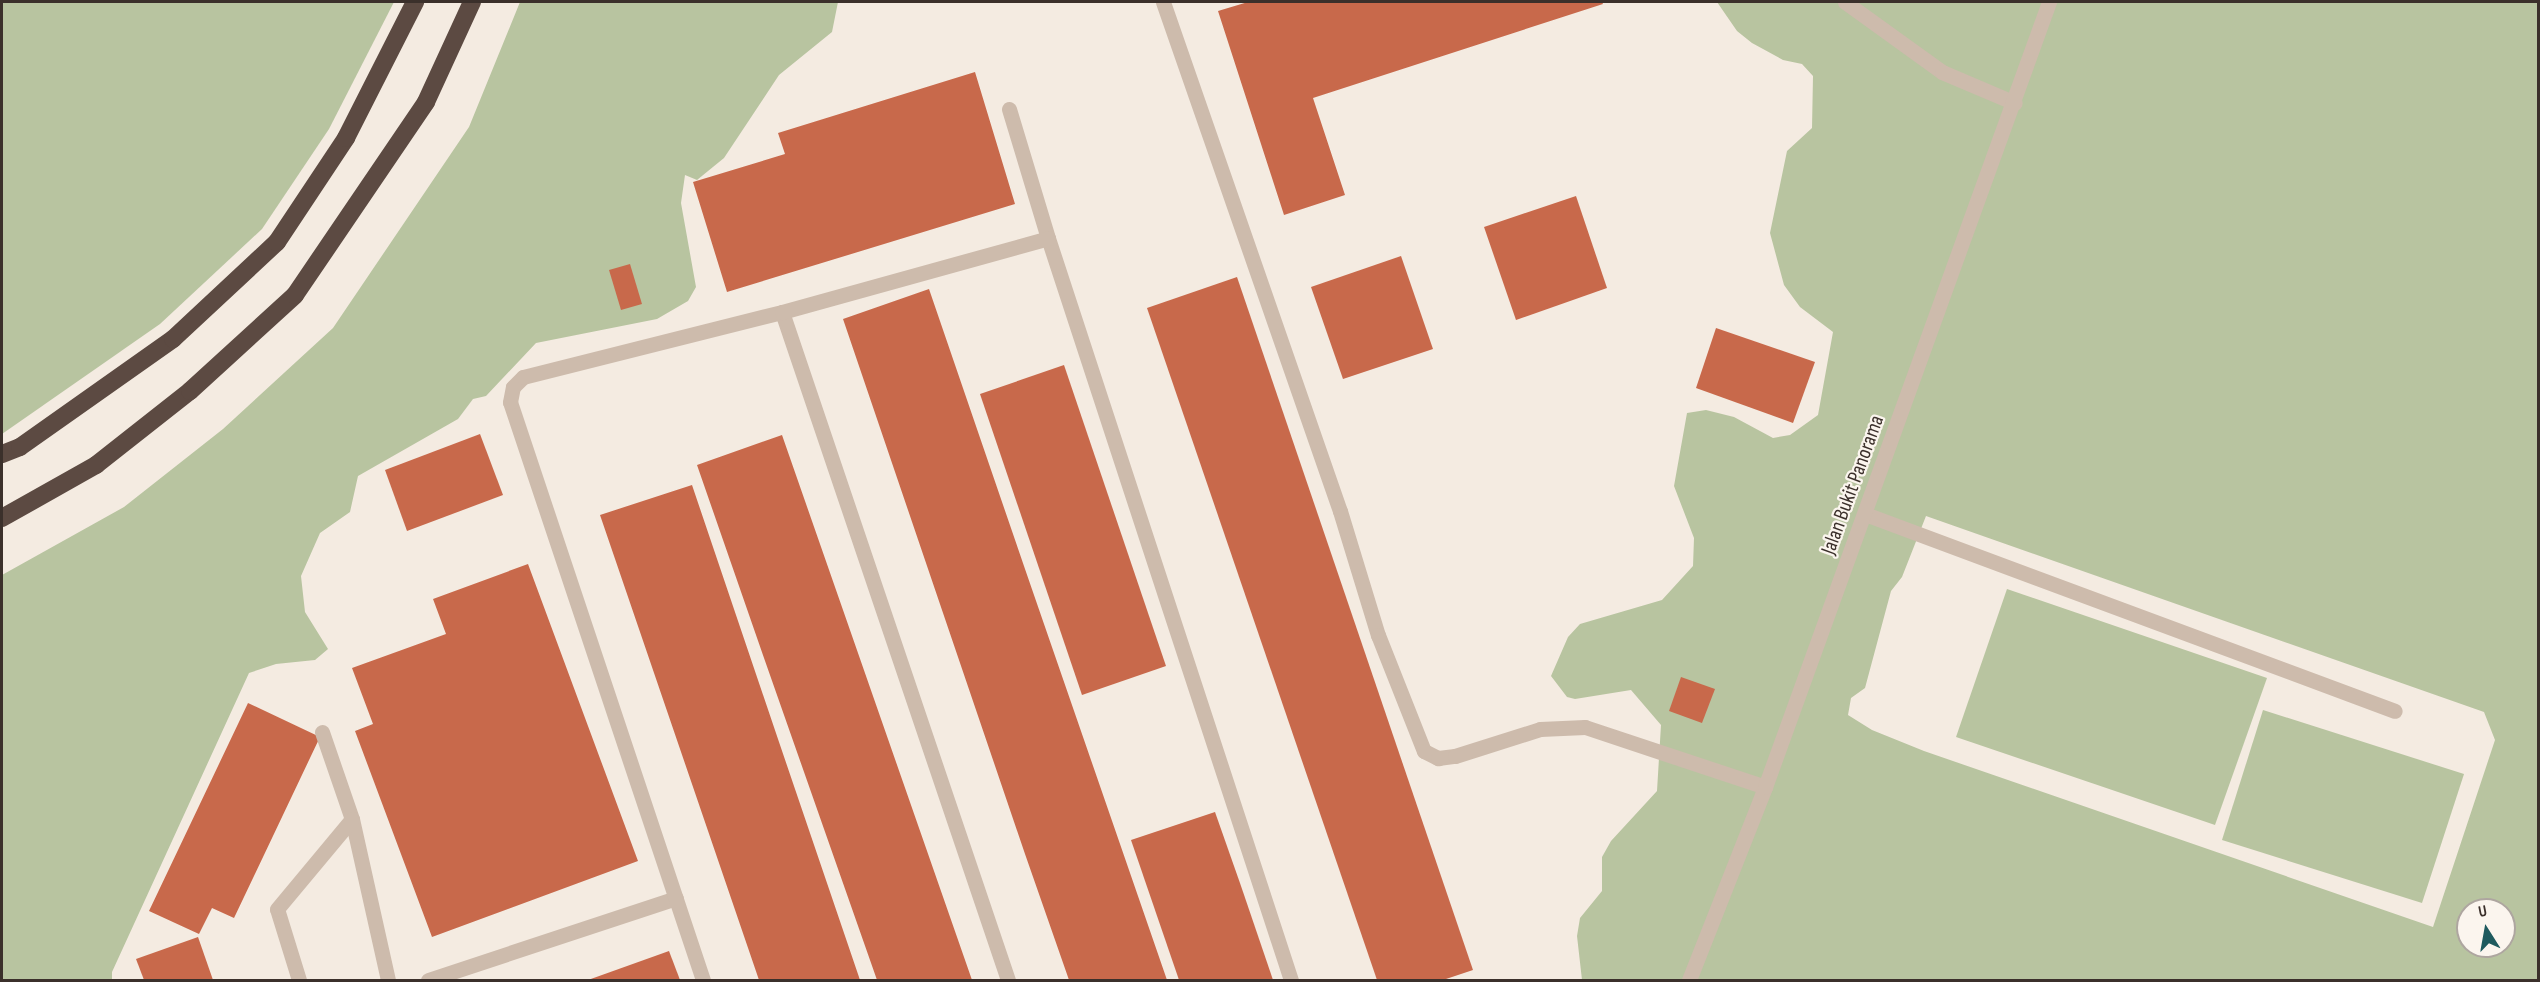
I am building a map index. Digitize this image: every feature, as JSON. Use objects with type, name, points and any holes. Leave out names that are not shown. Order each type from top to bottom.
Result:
[{"type":"highway","points":[[2,454],[20,447],[173,339],[277,242],[346,138],[415,2]]},
{"type":"highway","points":[[2,518],[96,465],[190,391],[295,295],[426,102],[472,2]]},
{"type":"street","points":[[1163,2],[1340,511],[1378,635],[1424,751],[1438,758],[1455,756],[1540,729],[1586,727],[1766,787]]},
{"type":"street","points":[[1845,2],[1942,72],[2015,103]]},
{"type":"street","name":"Jalan Bukit Panorama","points":[[1689,981],[1766,787],[2015,103],[2049,2]]},
{"type":"street","points":[[1010,109],[1048,238],[1291,981]]},
{"type":"street","points":[[703,981],[510,402],[513,387],[523,377],[782,312],[1048,238]]},
{"type":"street","points":[[782,312],[1008,981]]},
{"type":"street","points":[[1865,514],[2395,711]]},
{"type":"street","points":[[322,732],[352,819],[388,981]]},
{"type":"street","points":[[298,981],[277,909],[352,819]]},
{"type":"street","points":[[428,981],[676,898]]},
{"type":"green space","points":[[2,2],[394,2],[329,129],[262,229],[160,324],[2,434]]},
{"type":"green space","points":[[520,2],[838,2],[832,32],[779,75],[724,158],[697,180],[685,175],[681,203],[696,287],[688,301],[657,319],[536,343],[486,396],[473,399],[458,419],[358,476],[350,512],[320,533],[301,576],[305,612],[328,649],[315,660],[276,664],[249,673],[112,972],[112,980],[2,980],[2,575],[124,507],[223,429],[333,328],[469,127]]},
{"type":"green space","points":[[1717,2],[2538,2],[2538,980],[1582,980],[1577,936],[1580,918],[1602,891],[1602,857],[1611,841],[1657,791],[1661,725],[1631,690],[1575,699],[1567,697],[1551,676],[1568,637],[1580,624],[1662,600],[1693,566],[1694,538],[1674,486],[1687,413],[1706,410],[1734,417],[1773,438],[1790,435],[1818,415],[1833,332],[1800,307],[1784,285],[1770,233],[1787,151],[1812,128],[1813,76],[1802,64],[1783,60],[1752,43],[1737,31]],"holes":[[[1926,516],[2484,712],[2495,740],[2433,927],[1924,751],[1872,730],[1848,715],[1851,698],[1865,688],[1891,591],[1902,577]]]},
{"type":"green space","points":[[2007,589],[2267,678],[2215,825],[1956,737]]},
{"type":"green space","points":[[2263,710],[2464,774],[2422,903],[2222,840]]},
{"type":"building","points":[[1248,2],[1602,2],[1603,4],[1313,98],[1345,195],[1284,215],[1218,11]]},
{"type":"building","points":[[975,72],[1015,204],[727,292],[693,182],[785,154],[778,133]]},
{"type":"building","points":[[1576,196],[1607,288],[1516,320],[1484,227]]},
{"type":"building","points":[[1401,256],[1433,349],[1343,379],[1311,287]]},
{"type":"building","points":[[630,264],[642,304],[621,310],[609,270]]},
{"type":"building","points":[[1237,277],[1473,970],[1443,980],[1377,980],[1147,308]]},
{"type":"building","points":[[929,289],[1167,980],[1069,980],[1025,854],[843,319]]},
{"type":"building","points":[[1716,328],[1815,362],[1793,423],[1696,388]]},
{"type":"building","points":[[1064,365],[1166,666],[1082,695],[980,394]]},
{"type":"building","points":[[480,434],[503,495],[407,531],[385,470]]},
{"type":"building","points":[[782,435],[972,980],[877,980],[764,658],[697,465]]},
{"type":"building","points":[[692,485],[860,980],[759,980],[600,515]]},
{"type":"building","points":[[528,564],[638,861],[432,937],[355,731],[373,724],[352,668],[446,634],[433,599]]},
{"type":"building","points":[[1681,677],[1715,689],[1702,723],[1669,711]]},
{"type":"building","points":[[248,703],[320,737],[234,918],[212,908],[199,934],[149,911]]},
{"type":"building","points":[[1215,812],[1273,980],[1179,980],[1131,840]]},
{"type":"building","points":[[198,937],[213,980],[144,980],[136,959]]},
{"type":"building","points":[[669,951],[680,980],[588,980]]}]
